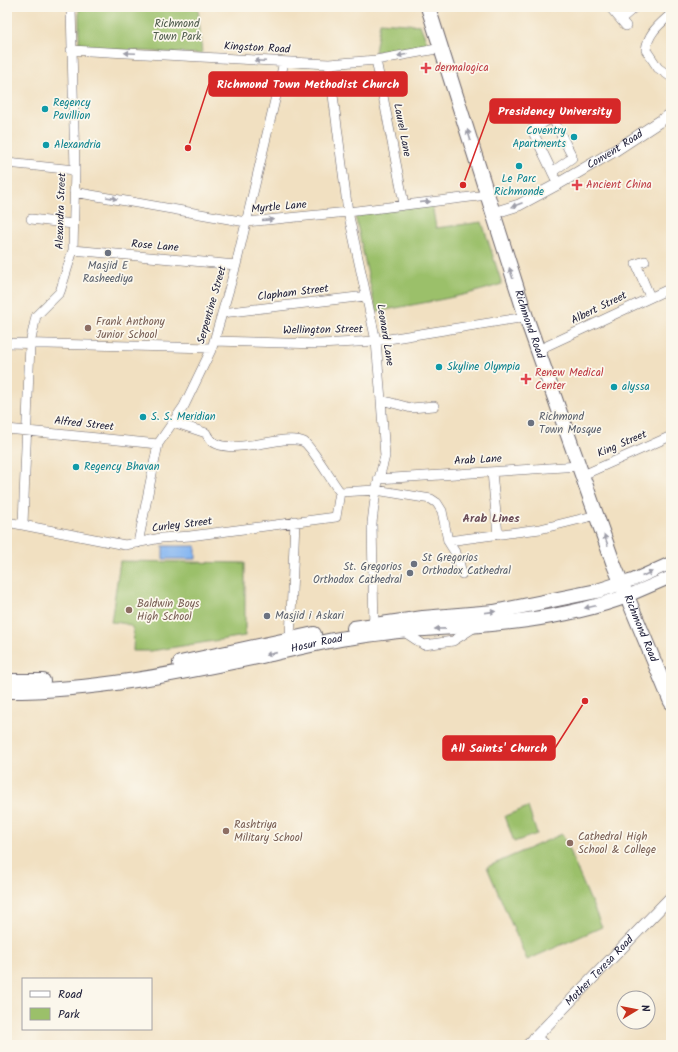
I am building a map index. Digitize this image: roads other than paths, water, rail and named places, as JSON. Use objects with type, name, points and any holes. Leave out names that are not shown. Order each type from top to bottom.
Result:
[{"type":"main road","name":"Richmond Road","points":[[428,7],[526,316],[614,565],[668,685],[671,702]]},
{"type":"main road","points":[[624,589],[633,580],[671,563]]},
{"type":"main road","points":[[597,591],[607,580],[614,565]]},
{"type":"main road","points":[[624,589],[671,577]]},
{"type":"main road","name":"Hosur Road","points":[[7,691],[89,688],[134,681],[269,655],[322,642],[373,624],[403,632],[476,627],[600,605],[624,589]]},
{"type":"main road","name":"Hosur Road","points":[[7,681],[88,679],[142,672],[290,639],[373,624],[494,612],[597,591],[624,589]]},
{"type":"street","name":"Alexandra Street","points":[[24,524],[30,344],[36,316],[60,292],[73,250],[74,170],[71,7]]},
{"type":"street","points":[[610,7],[624,23],[635,7]]},
{"type":"street","points":[[671,14],[654,29],[647,42],[646,50],[658,68],[671,77]]},
{"type":"street","name":"Kingston Road","points":[[71,50],[329,64],[376,60],[442,48]]},
{"type":"street","name":"Laurel Lane","points":[[376,60],[404,204]]},
{"type":"street","name":"Serpentine Street","points":[[138,543],[158,444],[184,406],[214,344],[236,265],[284,62]]},
{"type":"street","name":"Leonard Lane","points":[[329,64],[348,212],[376,341],[381,400],[385,456],[378,479],[372,523],[373,624]]},
{"type":"street","name":"Convent Road","points":[[493,213],[518,205],[558,184],[609,154],[671,114]]},
{"type":"street","points":[[552,172],[572,158],[572,156],[552,119],[550,119],[532,130],[552,172],[558,184]]},
{"type":"street","points":[[7,163],[74,170]]},
{"type":"street","name":"Myrtle Lane","points":[[74,192],[246,222],[348,212],[487,195]]},
{"type":"street","points":[[31,219],[73,224]]},
{"type":"street","name":"Rose Lane","points":[[73,250],[236,265]]},
{"type":"street","points":[[644,261],[636,264],[650,297]]},
{"type":"street","name":"Albert Street","points":[[538,350],[671,288]]},
{"type":"street","name":"Clapham Street","points":[[222,313],[366,296]]},
{"type":"street","name":"Wellington Street","points":[[7,343],[319,344],[376,341],[526,316]]},
{"type":"street","points":[[381,400],[411,408],[434,406]]},
{"type":"street","points":[[173,422],[206,433],[208,439],[213,443],[242,447],[296,439],[306,443],[340,492],[376,490],[394,494],[423,497],[437,503],[442,511],[448,541],[458,557],[462,574]]},
{"type":"street","name":"Alfred Street","points":[[7,429],[158,444]]},
{"type":"street","name":"King Street","points":[[581,470],[671,436]]},
{"type":"street","name":"Arab Lane","points":[[378,479],[492,472],[581,470]]},
{"type":"street","points":[[492,472],[498,535]]},
{"type":"street","points":[[394,494],[395,477]]},
{"type":"street","name":"Curley Street","points":[[7,522],[24,524],[125,545],[161,538],[190,536],[295,521],[336,517],[340,492]]},
{"type":"street","points":[[448,541],[540,529],[597,515]]},
{"type":"street","points":[[290,639],[295,521]]},
{"type":"street","name":"Mother Teresa Road","points":[[537,1043],[671,897]]},
{"type":"street","name":"Mother Teresa Road","points":[[537,1043],[671,906]]},
{"type":"water","points":[[163,546],[196,546],[196,559],[163,559]]},
{"type":"place","name":"dermalogica","points":[[426,68]]},
{"type":"place","name":"Regency Pavillion","points":[[45,109]]},
{"type":"place","name":"Coventry Apartments","points":[[574,137]]},
{"type":"place","name":"Alexandria","points":[[46,145]]},
{"type":"place","name":"Richmond Town Methodist Church","points":[[188,148]]},
{"type":"place","name":"Le Parc Richmonde","points":[[519,166]]},
{"type":"place","name":"Presidency University","points":[[463,185]]},
{"type":"place","name":"Ancient China","points":[[577,185]]},
{"type":"place","name":"Masjid E Rasheediya","points":[[108,253]]},
{"type":"place","name":"Frank Anthony Junior School","points":[[88,328]]},
{"type":"place","name":"Skyline Olympia","points":[[439,367]]},
{"type":"place","name":"Renew Medical Center","points":[[526,379]]},
{"type":"place","name":"alyssa","points":[[614,387]]},
{"type":"place","name":"S. S. Meridian","points":[[143,417]]},
{"type":"place","name":"Richmond Town Mosque","points":[[531,423]]},
{"type":"place","name":"Regency Bhavan","points":[[76,467]]},
{"type":"place","name":"St Gregorios Orthodox Cathedral","points":[[414,564]]},
{"type":"place","name":"St. Gregorios Orthodox Cathedral","points":[[410,573]]},
{"type":"place","name":"Baldwin Boys High School","points":[[129,610]]},
{"type":"place","name":"Masjid i Askari","points":[[267,616]]},
{"type":"place","name":"All Saints' Church","points":[[585,701]]},
{"type":"place","name":"Rashtriya Military School","points":[[226,831]]},
{"type":"place","name":"Cathedral High School & College","points":[[570,843]]},
{"type":"district","name":"Arab Lines","points":[[491,518]]},
{"type":"park label","name":"Richmond Town Park","points":[[177,30]]}]
